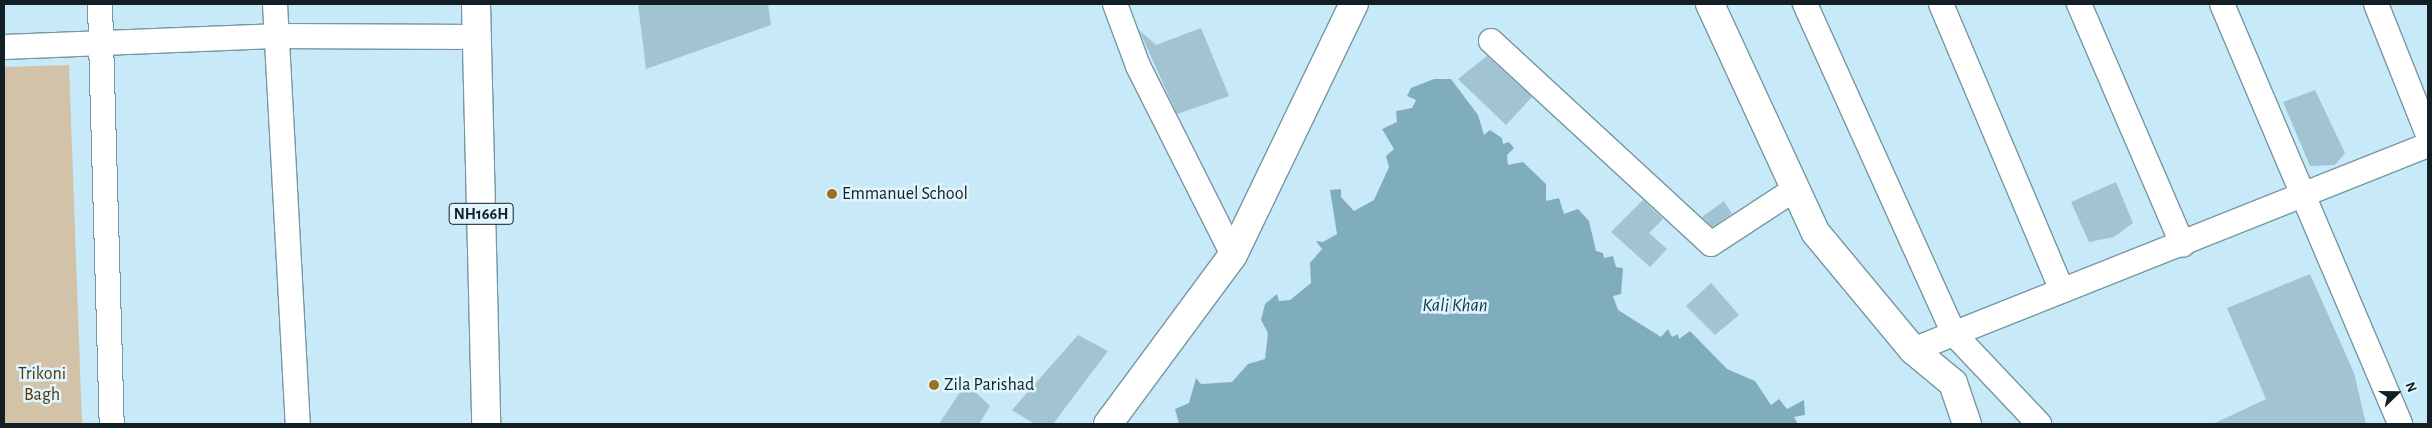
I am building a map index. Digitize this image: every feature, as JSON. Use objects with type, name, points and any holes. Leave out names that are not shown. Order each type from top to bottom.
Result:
[{"type":"main road","name":"NH166H","points":[[476,4],[486,424]]},
{"type":"main road","points":[[1108,424],[1233,255],[1354,4]]},
{"type":"main road","points":[[1710,4],[1816,233],[1913,350],[1953,383],[1967,424]]},
{"type":"street","points":[[100,4],[112,424]]},
{"type":"street","points":[[275,4],[275,36],[298,424]]},
{"type":"street","points":[[1115,4],[1138,66],[1233,255]]},
{"type":"street","points":[[1805,4],[1954,334],[2039,424]]},
{"type":"street","points":[[1941,4],[2062,291]]},
{"type":"street","points":[[2080,4],[2183,245]]},
{"type":"street","points":[[2222,4],[2400,424]]},
{"type":"street","points":[[2376,4],[2428,135]]},
{"type":"street","points":[[4,47],[275,36],[477,36]]},
{"type":"street","points":[[1491,41],[1711,244],[1795,189]]},
{"type":"street","points":[[1913,350],[2183,245],[2428,146]]},
{"type":"green space","name":"Trikoni Bagh","points":[[69,65],[82,424],[4,424],[4,67]]},
{"type":"water","name":"Kali Khan","points":[[1434,79],[1451,79],[1478,115],[1484,135],[1490,130],[1502,138],[1503,144],[1509,142],[1514,148],[1507,155],[1508,165],[1523,162],[1546,184],[1546,201],[1559,198],[1564,214],[1578,209],[1589,221],[1596,251],[1603,253],[1604,258],[1613,256],[1616,267],[1623,268],[1621,294],[1613,296],[1618,310],[1661,337],[1668,329],[1672,337],[1678,334],[1679,339],[1690,331],[1727,369],[1755,381],[1771,405],[1779,399],[1787,409],[1804,400],[1805,415],[1794,417],[1798,424],[1179,424],[1175,409],[1189,403],[1196,378],[1201,384],[1232,382],[1248,364],[1265,359],[1268,333],[1261,320],[1265,304],[1277,294],[1279,301],[1290,300],[1311,283],[1310,263],[1322,249],[1316,241],[1323,242],[1337,234],[1330,190],[1341,189],[1341,197],[1354,211],[1374,200],[1389,167],[1386,156],[1394,149],[1382,129],[1397,122],[1396,111],[1412,108],[1416,100],[1407,96],[1411,88]]},
{"type":"building","points":[[638,4],[768,4],[771,25],[646,69]]},
{"type":"building","points":[[1201,28],[1229,96],[1177,114],[1139,30],[1156,45]]},
{"type":"building","points":[[1487,56],[1532,97],[1506,125],[1458,79]]},
{"type":"building","points":[[2315,90],[2345,153],[2335,165],[2310,166],[2283,102]]},
{"type":"building","points":[[2116,182],[2133,223],[2114,237],[2089,242],[2071,202]]},
{"type":"building","points":[[1643,200],[1663,219],[1649,233],[1667,249],[1650,267],[1611,232]]},
{"type":"building","points":[[1724,201],[1732,214],[1712,227],[1702,217]]},
{"type":"building","points":[[2310,274],[2354,373],[2366,424],[2213,424],[2266,399],[2227,308]]},
{"type":"building","points":[[1711,283],[1739,315],[1715,335],[1686,306]]},
{"type":"building","points":[[1078,335],[1108,351],[1053,424],[1035,424],[1012,410]]},
{"type":"building","points":[[966,383],[990,406],[979,424],[939,424]]},
{"type":"place","name":"Emmanuel School","points":[[832,194]]},
{"type":"place","name":"Zila Parishad","points":[[934,385]]}]
